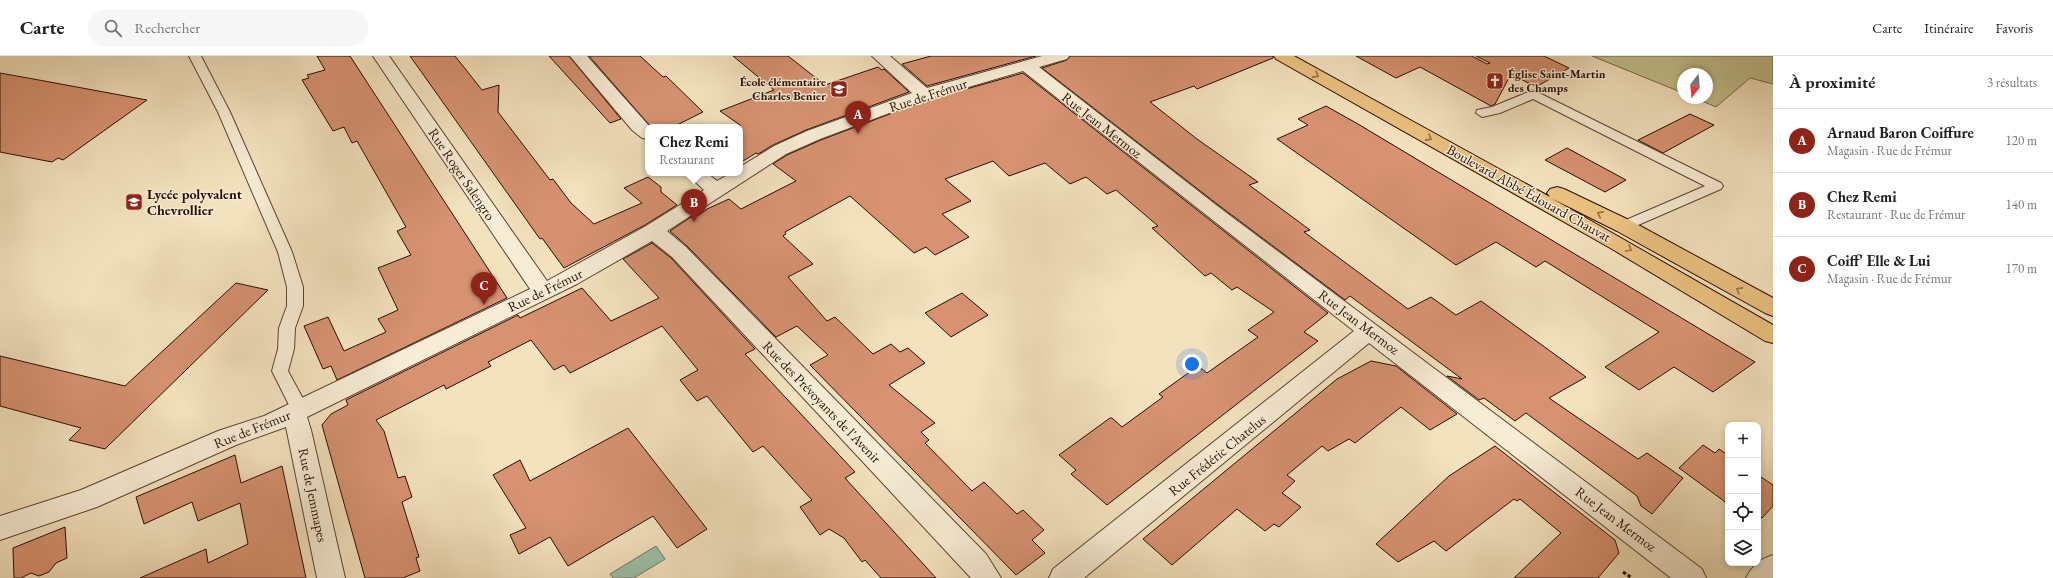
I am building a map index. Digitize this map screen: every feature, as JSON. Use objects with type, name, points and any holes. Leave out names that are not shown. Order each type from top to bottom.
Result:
[{"type":"main road","name":"Boulevard Abbé Édouard Chauvat","points":[[1282,56],[1619,244],[1773,335]]},
{"type":"main road","name":"Boulevard Abbé Édouard Chauvat","points":[[1312,56],[1546,188],[1624,226],[1773,308]]},
{"type":"street","name":"Rue Roger Salengro","points":[[381,56],[543,292]]},
{"type":"street","points":[[578,56],[638,126],[645,132]]},
{"type":"street","points":[[880,56],[925,95]]},
{"type":"street","name":"Rue de Frémur","points":[[743,173],[780,150],[803,139],[925,95],[1061,56]]},
{"type":"street","name":"Rue Jean Mermoz","points":[[1026,65],[1209,209],[1692,578]]},
{"type":"street","points":[[699,176],[716,190]]},
{"type":"street","name":"Rue de Frémur","points":[[0,528],[88,499],[227,438],[272,423],[297,412],[543,292],[614,254],[653,231],[738,176]]},
{"type":"street","name":"Rue des Prévoyants de l'Avenir","points":[[653,231],[684,258],[971,558],[987,578]]},
{"type":"street","name":"Rue Frédéric Chatelus","points":[[1063,578],[1354,344],[1369,330]]},
{"type":"street","name":"Rue de Jemmapes","points":[[297,412],[299,430],[331,578]]},
{"type":"street","points":[[1760,578],[1773,567]]},
{"type":"lane","points":[[196,56],[227,119],[284,252],[296,287],[295,306],[287,328],[286,348],[280,371],[297,401],[297,412]]},
{"type":"lane","points":[[1482,113],[1496,110],[1533,94],[1716,186],[1624,226]]},
{"type":"path","points":[[1622,572],[1632,578]]},
{"type":"shaded area","points":[[1592,56],[1773,56],[1773,84],[1750,78],[1716,107],[1709,104],[1713,104],[1713,68],[1677,68],[1677,91]]},
{"type":"shaded area","points":[[656,546],[665,559],[634,578],[613,578],[610,574]]},
{"type":"building","points":[[317,56],[350,56],[507,298],[337,380],[331,366],[323,369],[304,326],[328,317],[344,351],[386,332],[378,319],[398,310],[378,268],[411,255],[397,231],[406,227],[357,141],[352,143],[344,127],[333,131],[302,80],[309,78],[307,75],[325,70]]},
{"type":"building","points":[[410,56],[455,56],[482,90],[499,85],[498,112],[550,180],[553,179],[571,203],[594,224],[642,203],[624,188],[648,177],[661,187],[661,192],[677,205],[645,225],[564,268],[542,238],[540,239]]},
{"type":"building","points":[[549,56],[569,56],[621,119],[610,123]]},
{"type":"building","points":[[589,56],[640,56],[663,77],[666,76],[703,112],[679,124],[648,124]]},
{"type":"building","points":[[733,56],[788,56],[825,85],[878,67],[882,70],[884,69],[909,92],[806,130],[773,145],[758,154],[756,153],[743,161],[743,124],[739,124],[720,111],[774,90]]},
{"type":"building","points":[[931,56],[1036,56],[927,86],[902,64]]},
{"type":"building","points":[[1070,56],[1273,56],[1273,58],[1197,89],[1194,86],[1150,102],[1197,139],[1258,182],[1249,185],[1310,230],[1304,232],[1408,309],[1431,297],[1456,315],[1481,301],[1586,377],[1549,398],[1638,459],[1647,453],[1683,478],[1652,514],[1641,506],[1637,496],[1526,413],[1515,421],[1484,398],[1479,400],[1447,376],[1462,379],[1350,296],[1345,300],[1217,204],[1042,68],[1067,60]]},
{"type":"building","points":[[1356,56],[1472,56],[1487,64],[1490,63],[1476,56],[1544,56],[1569,68],[1536,87],[1511,74],[1495,104],[1491,106],[1420,67],[1396,78]]},
{"type":"building","points":[[0,73],[147,100],[63,160],[58,158],[52,162],[0,152]]},
{"type":"building","points":[[1023,73],[1328,313],[1304,332],[1318,341],[1107,505],[1071,474],[1076,470],[1059,455],[1110,418],[1122,427],[1163,397],[1159,394],[1198,366],[1207,373],[1258,337],[1248,330],[1274,312],[1237,287],[1232,290],[1211,273],[1205,276],[1152,228],[1158,226],[1116,190],[1107,194],[1086,177],[1070,184],[1045,163],[1009,176],[993,161],[945,179],[971,201],[942,214],[969,237],[935,255],[926,247],[914,253],[850,196],[785,232],[786,234],[783,236],[813,264],[788,277],[827,321],[835,317],[873,354],[891,344],[900,352],[908,348],[925,363],[889,385],[935,423],[921,432],[929,440],[925,443],[972,491],[984,482],[1017,514],[1023,510],[1044,530],[1032,540],[1045,553],[1016,575],[810,365],[828,355],[797,326],[776,337],[687,246],[670,231],[691,217],[693,219],[707,209],[729,199],[741,209],[796,181],[773,164],[787,155],[821,140],[924,101]]},
{"type":"building","points":[[1326,106],[1755,362],[1713,392],[1674,367],[1639,390],[1605,367],[1659,332],[1545,261],[1536,267],[1496,242],[1456,265],[1277,139],[1308,125],[1298,119]]},
{"type":"building","points":[[1690,114],[1714,125],[1663,153],[1638,140]]},
{"type":"building","points":[[1567,148],[1626,180],[1605,192],[1545,160]]},
{"type":"building","points":[[652,243],[671,258],[755,349],[745,354],[855,472],[845,478],[936,578],[881,578],[865,560],[862,562],[844,538],[829,529],[820,535],[800,507],[812,500],[763,446],[753,452],[707,396],[697,401],[680,380],[698,370],[662,326],[570,373],[564,365],[554,370],[531,340],[488,362],[491,366],[446,389],[444,385],[376,420],[384,431],[398,478],[405,476],[412,497],[402,502],[419,557],[416,558],[420,571],[403,578],[365,578],[322,425],[331,414],[348,405],[346,400],[518,315],[520,318],[582,288],[611,321],[659,298],[623,259]]},
{"type":"building","points":[[236,283],[268,290],[105,449],[69,440],[81,428],[0,406],[0,356],[125,386]]},
{"type":"building","points":[[962,293],[988,315],[951,337],[925,313]]},
{"type":"building","points":[[1371,361],[1396,366],[1457,414],[1430,430],[1401,407],[1355,443],[1349,439],[1328,451],[1322,446],[1287,475],[1295,481],[1282,493],[1301,507],[1279,527],[1274,524],[1265,531],[1237,509],[1172,565],[1143,539],[1337,379]]},
{"type":"building","points":[[628,428],[707,529],[677,548],[653,516],[568,566],[550,537],[519,554],[510,535],[526,528],[493,475],[520,460],[530,481]]},
{"type":"building","points":[[1703,445],[1715,453],[1719,449],[1725,453],[1725,502],[1679,468]]},
{"type":"building","points":[[1495,446],[1615,540],[1619,553],[1598,578],[1514,578],[1561,533],[1520,499],[1517,501],[1514,499],[1446,551],[1434,541],[1398,562],[1376,544],[1449,476]]},
{"type":"building","points":[[235,455],[241,483],[282,466],[306,578],[140,578],[206,549],[208,563],[248,544],[240,503],[198,521],[192,502],[144,524],[136,497]]},
{"type":"building","points":[[1761,477],[1773,485],[1773,506],[1762,518]]},
{"type":"building","points":[[65,527],[67,558],[56,563],[49,572],[39,576],[31,573],[21,578],[14,578],[13,548]]},
{"type":"place","name":"Église Saint-Martin des Champs","points":[[1495,81]]},
{"type":"place","name":"École élémentaire Charles Benier","points":[[839,89]]},
{"type":"place","name":"Arnaud Baron Coiffure","points":[[858,134]]},
{"type":"place","name":"Lycée polyvalent Chevrollier","points":[[134,202]]},
{"type":"place","name":"Chez Remi","points":[[694,222]]},
{"type":"place","name":"Coiff' Elle & Lui","points":[[484,305]]}]
